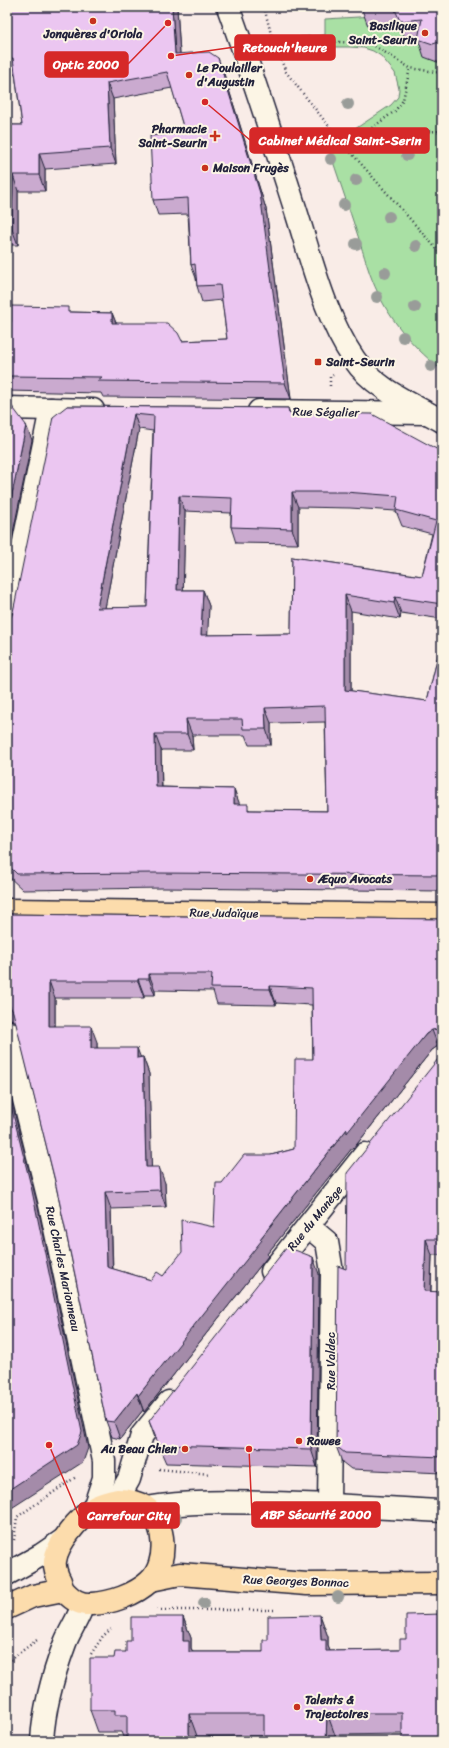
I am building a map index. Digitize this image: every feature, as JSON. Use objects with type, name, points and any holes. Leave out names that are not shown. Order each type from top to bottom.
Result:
[{"type":"main road","name":"Rue Judaïque","points":[[7,910],[442,915]]},
{"type":"main road","points":[[117,1500],[131,1500],[146,1508],[153,1515],[161,1530],[163,1545],[162,1560],[151,1580],[138,1589],[105,1604],[83,1604],[72,1599],[63,1590],[57,1576],[55,1561],[63,1540],[75,1525],[94,1508],[117,1500]]},
{"type":"main road","name":"Rue Georges Bonnac","points":[[151,1580],[180,1574],[307,1584],[442,1583]]},
{"type":"main road","points":[[7,1608],[33,1596],[63,1590]]},
{"type":"street","points":[[228,7],[243,49],[318,284],[331,315],[355,359],[376,383],[437,416]]},
{"type":"street","points":[[7,408],[110,410]]},
{"type":"street","points":[[7,625],[51,409]]},
{"type":"street","name":"Rue Ségalier","points":[[236,411],[330,412],[437,416]]},
{"type":"street","name":"Rue Charles Marionneau","points":[[7,1031],[49,1200],[104,1461],[104,1478],[94,1508]]},
{"type":"street","name":"Rue du Manège","points":[[260,1287],[378,1139]]},
{"type":"street","name":"Rue Valdec","points":[[308,1226],[327,1242],[332,1272],[329,1504]]},
{"type":"street","points":[[117,1500],[129,1479],[142,1435],[182,1386]]},
{"type":"street","points":[[146,1508],[173,1503],[209,1502],[329,1504],[442,1511]]},
{"type":"street","points":[[7,1574],[41,1555],[63,1540]]},
{"type":"street","points":[[42,1741],[43,1716],[49,1689],[66,1641],[80,1615],[83,1604]]},
{"type":"path","points":[[264,7],[272,38],[286,72],[346,147],[442,255]]},
{"type":"path","points":[[309,36],[313,40],[319,41],[360,43],[373,46],[410,68],[442,73]]},
{"type":"path","points":[[346,147],[395,111],[402,100],[410,68]]},
{"type":"path","points":[[364,133],[442,131]]},
{"type":"path","points":[[330,412],[330,377],[355,359]]},
{"type":"path","points":[[162,1471],[210,1474]]},
{"type":"path","points":[[13,1544],[17,1517],[79,1474]]},
{"type":"path","points":[[7,1662],[41,1637]]},
{"type":"green space","points":[[408,14],[406,40],[414,39],[425,49],[442,52],[442,370],[414,345],[397,325],[383,304],[369,272],[328,147],[391,105],[398,97],[399,89],[395,73],[381,56],[373,51],[364,48],[350,47],[316,47],[309,45],[300,37],[325,35],[325,19]]},
{"type":"building","points":[[7,7],[172,7],[175,54],[209,52],[218,58],[260,193],[285,383],[97,381],[102,377],[7,376],[7,322],[11,322],[11,306],[68,307],[68,312],[112,313],[112,323],[167,323],[178,333],[182,341],[227,339],[220,285],[197,286],[195,264],[191,265],[188,198],[153,200],[150,136],[185,133],[167,72],[107,83],[110,148],[39,153],[39,175],[13,175],[12,229],[7,229],[7,125],[22,125],[13,58],[7,59]]},
{"type":"building","points":[[394,7],[442,7],[442,41],[433,44],[418,39],[422,19],[400,21]]},
{"type":"building","points":[[7,404],[11,405],[26,425],[7,519]]},
{"type":"building","points":[[67,406],[288,408],[289,413],[372,414],[442,452],[442,604],[395,597],[394,603],[345,595],[345,690],[427,701],[442,639],[442,875],[157,873],[17,874],[7,864],[7,620],[11,617],[13,612],[53,417]],"holes":[[[134,414],[154,416],[147,607],[97,608]],[[292,492],[345,492],[398,496],[396,510],[436,521],[422,576],[292,557],[291,634],[201,635],[203,590],[177,590],[179,496],[232,498],[231,527],[292,529]],[[325,706],[327,811],[248,810],[248,804],[234,804],[234,789],[156,787],[155,734],[187,734],[186,719],[242,719],[243,729],[266,729],[265,708]]]},
{"type":"building","points":[[7,914],[442,919],[442,1031],[438,1029],[432,1030],[426,1034],[347,1133],[347,1129],[260,1239],[262,1240],[138,1396],[137,1393],[114,1422],[106,1421],[55,1181],[13,1012],[7,1004]],"holes":[[[149,974],[212,974],[211,988],[270,989],[270,986],[312,988],[313,1059],[295,1059],[294,1149],[271,1155],[244,1155],[222,1183],[216,1183],[214,1227],[181,1220],[182,1252],[163,1276],[157,1272],[151,1280],[107,1267],[105,1192],[160,1190],[159,1167],[146,1167],[143,1057],[137,1058],[137,1048],[91,1048],[91,1026],[49,1026],[49,981],[138,981],[138,979],[149,979]]]},
{"type":"building","points":[[442,1054],[442,1239],[426,1239],[424,1291],[442,1292],[442,1457],[345,1453],[336,1446],[338,1266],[346,1269],[347,1173]]},
{"type":"building","points":[[7,1090],[31,1186],[82,1432],[77,1445],[7,1491]]},
{"type":"building","points":[[287,1247],[313,1257],[311,1449],[159,1445],[149,1421]]},
{"type":"building","points":[[442,1614],[442,1741],[402,1741],[402,1713],[327,1713],[326,1741],[264,1741],[264,1714],[189,1714],[189,1741],[127,1741],[127,1715],[115,1715],[115,1710],[90,1710],[90,1658],[114,1658],[115,1652],[126,1652],[126,1641],[131,1641],[131,1617],[183,1617],[183,1641],[189,1641],[189,1652],[263,1652],[263,1640],[268,1640],[268,1616],[320,1615],[321,1640],[326,1640],[326,1651],[400,1650],[400,1639],[406,1639],[406,1615]]},
{"type":"place","name":"Jonquères d'Oriola","points":[[93,21]]},
{"type":"place","name":"Optic 2000","points":[[168,23]]},
{"type":"place","name":"Basilique Saint-Seurin","points":[[425,33]]},
{"type":"place","name":"Retouch'heure","points":[[171,56]]},
{"type":"place","name":"Le Poulailler d'Augustin","points":[[189,75]]},
{"type":"place","name":"Cabinet Médical Saint-Serin","points":[[205,102]]},
{"type":"place","name":"Pharmacie Saint-Seurin","points":[[215,136]]},
{"type":"place","name":"Maison Frugès","points":[[205,168]]},
{"type":"place","name":"Saint-Seurin","points":[[318,362]]},
{"type":"place","name":"Æquo Avocats","points":[[310,879]]},
{"type":"place","name":"Rawee","points":[[299,1441]]},
{"type":"place","name":"Carrefour City","points":[[49,1445]]},
{"type":"place","name":"Au Beau Chien","points":[[185,1449]]},
{"type":"place","name":"ABP Sécurité 2000","points":[[249,1449]]},
{"type":"place","name":"Talents & Trajectoires","points":[[297,1707]]}]
